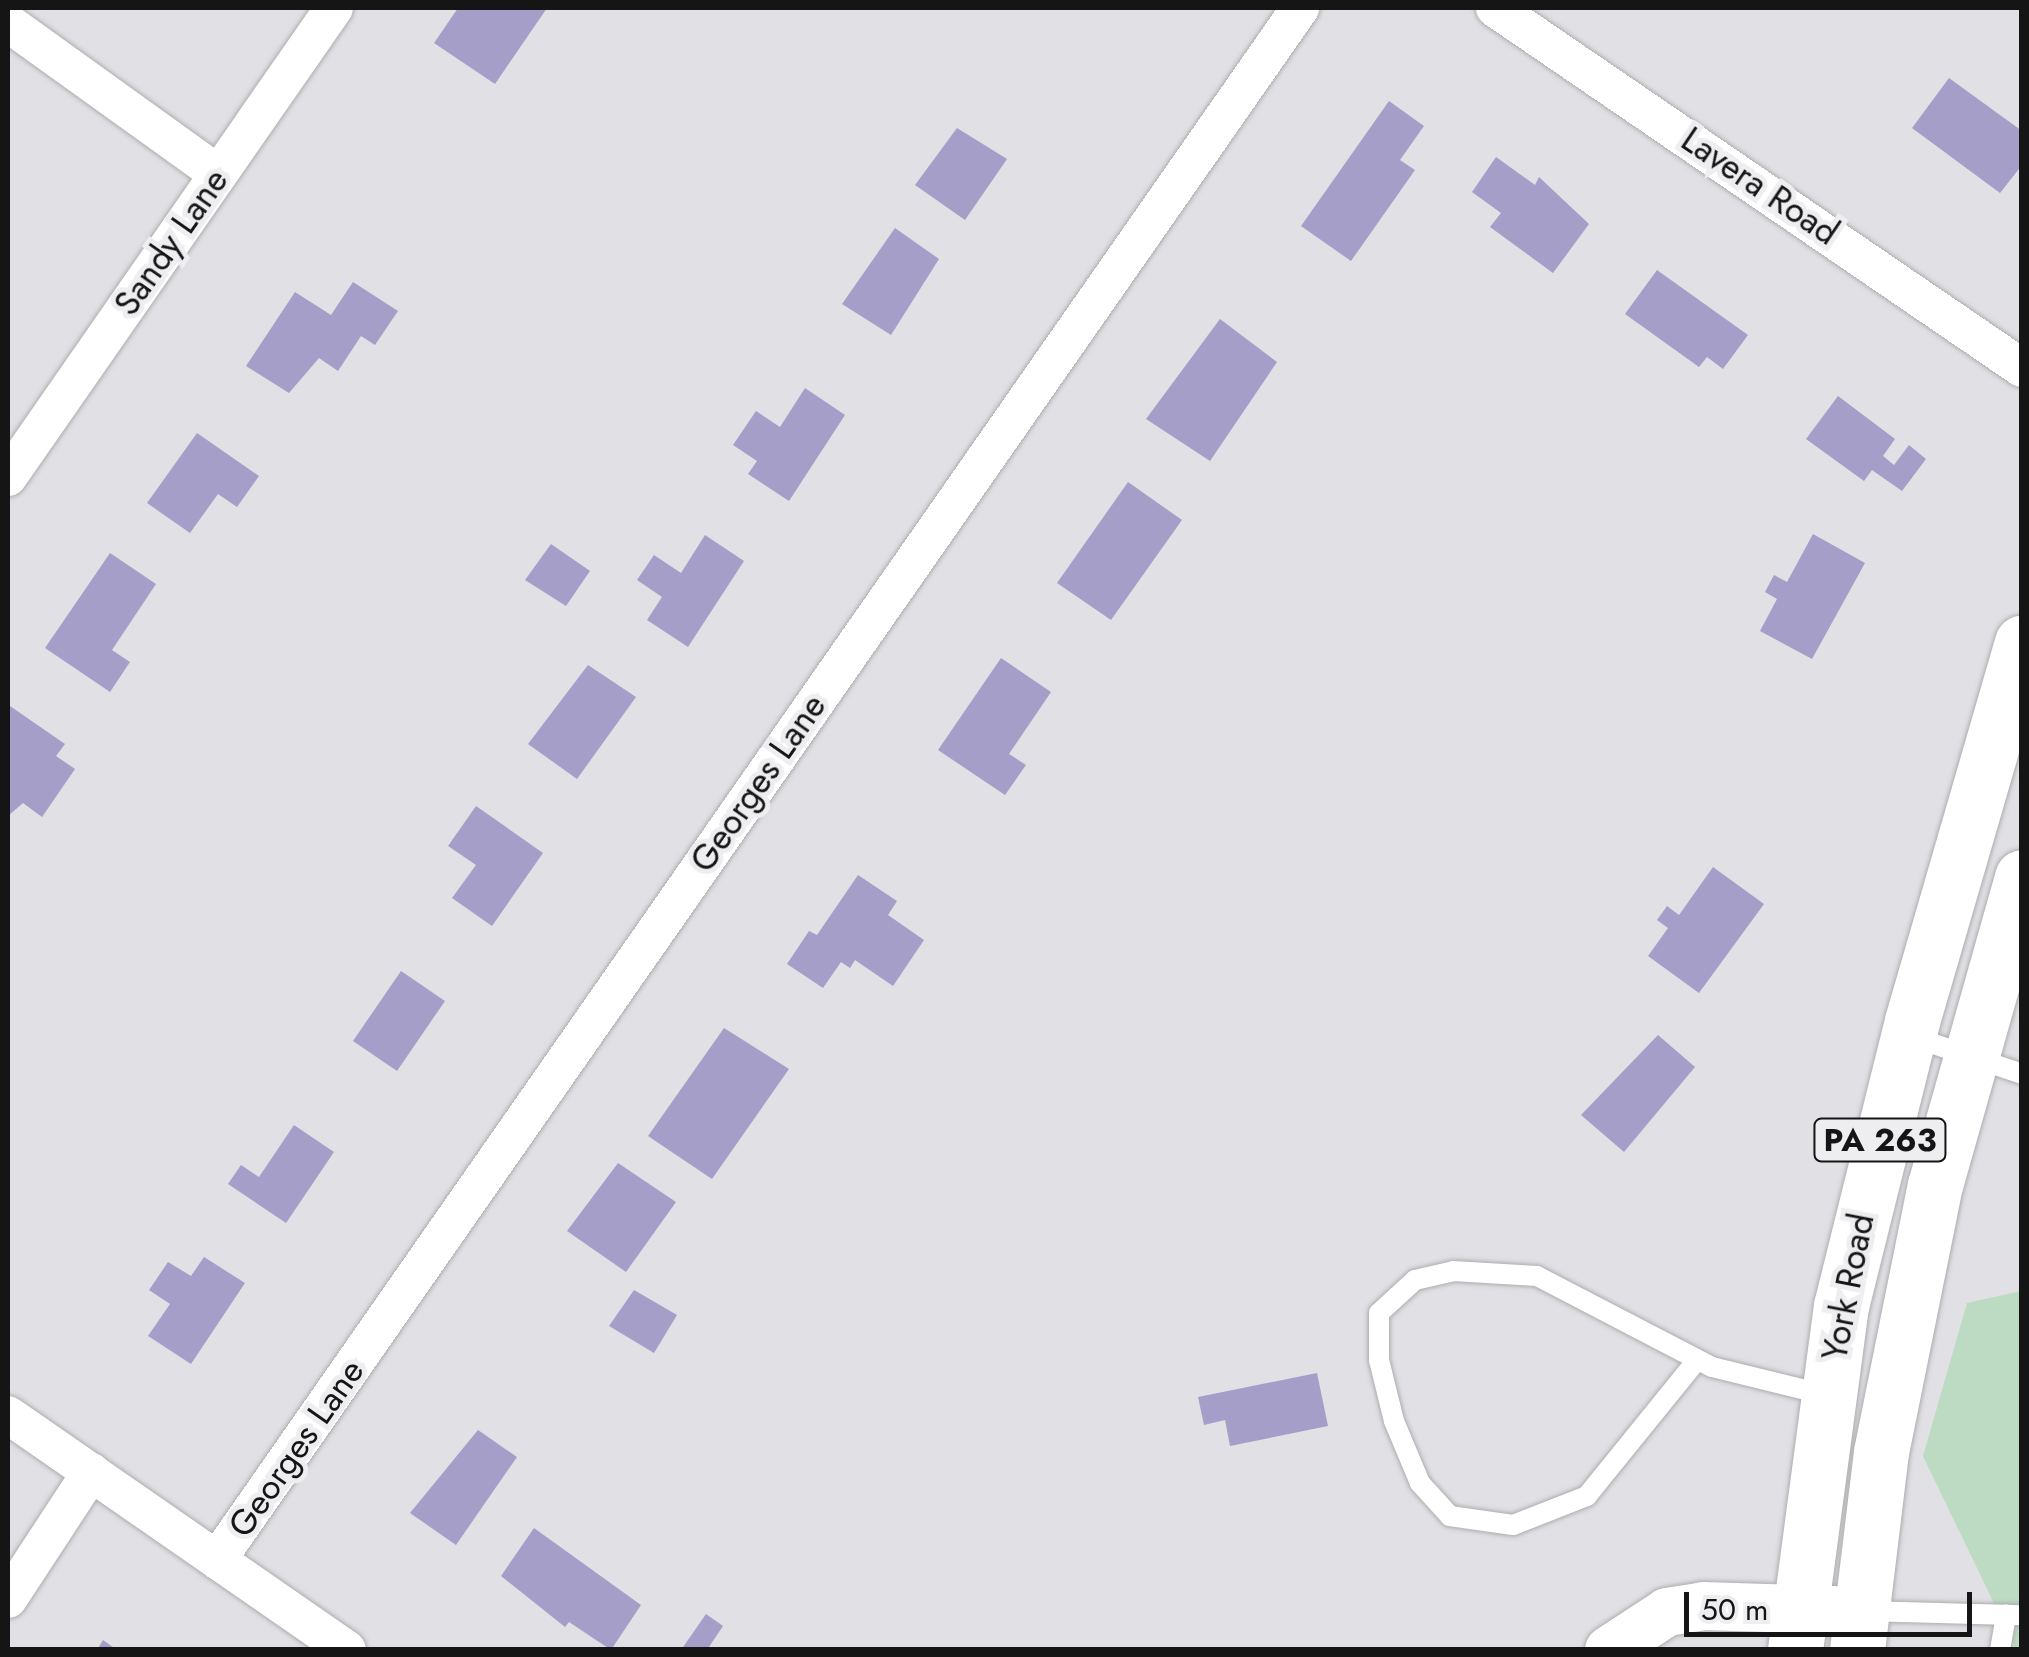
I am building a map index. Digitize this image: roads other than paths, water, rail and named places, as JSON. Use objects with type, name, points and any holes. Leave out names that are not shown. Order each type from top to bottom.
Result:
[{"type":"highway","name":"York Road","points":[[1797,1629],[1841,1306],[1908,1036],[2022,643]]},
{"type":"highway","name":"York Road","points":[[1860,1630],[1880,1452],[1936,1185],[2022,876]]},
{"type":"street","name":"Sandy Lane","points":[[8,478],[334,8]]},
{"type":"street","name":"Georges Lane","points":[[217,1560],[1300,8]]},
{"type":"street","name":"Lavera Road","points":[[1495,8],[2022,368]]},
{"type":"street","points":[[8,23],[218,174]]},
{"type":"street","points":[[8,1415],[347,1650]]},
{"type":"street","points":[[8,1599],[91,1472]]},
{"type":"street","points":[[1609,1650],[1667,1612],[1703,1606],[1797,1629],[1860,1630]]},
{"type":"lane","points":[[1908,1036],[2022,1074]]},
{"type":"lane","points":[[1698,1360],[1587,1496],[1513,1525],[1497,1523],[1450,1516],[1420,1482],[1394,1421],[1379,1360],[1380,1313],[1416,1280],[1453,1271],[1537,1276],[1698,1360],[1828,1396]]},
{"type":"lane","points":[[1860,1630],[2014,1615],[2000,1650]]}]
